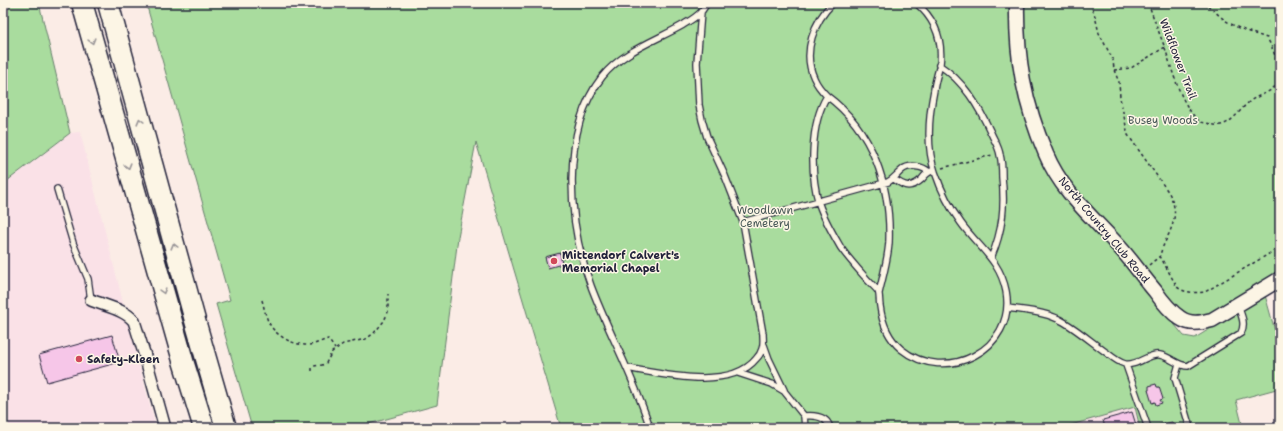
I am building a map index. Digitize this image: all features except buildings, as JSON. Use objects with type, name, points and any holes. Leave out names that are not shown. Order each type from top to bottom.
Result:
[{"type":"highway","points":[[82,3],[184,364],[204,428]]},
{"type":"highway","points":[[108,3],[226,428]]},
{"type":"highway","points":[[196,324],[229,406],[235,428]]},
{"type":"highway","points":[[184,364],[196,428]]},
{"type":"street","name":"North Country Club Road","points":[[1017,3],[1016,22],[1019,60],[1023,85],[1027,102],[1046,155],[1065,187],[1123,251],[1163,302],[1179,318],[1187,322],[1192,323],[1212,320],[1238,306],[1280,279]]},
{"type":"street","points":[[91,300],[123,312],[134,321],[165,428]]},
{"type":"lane","points":[[650,428],[627,368],[590,284],[574,212],[572,160],[578,128],[585,108],[594,90],[610,68],[618,60],[629,53],[674,30],[701,12],[707,3]]},
{"type":"lane","points":[[743,222],[884,183],[894,179],[902,169],[907,167],[915,167],[931,171],[939,182],[957,218],[991,258],[1003,278],[1008,308],[1003,323],[996,336],[982,351],[972,357],[947,364],[934,364],[922,361],[912,356],[896,344],[884,324],[881,313],[879,293],[889,242],[884,183],[878,165],[863,134],[854,121],[818,87],[813,77],[811,68],[810,54],[812,37],[815,28],[820,18],[833,3]]},
{"type":"lane","points":[[894,179],[902,184],[911,186],[919,182],[931,171],[931,109],[940,65],[940,49],[937,31],[932,21],[926,12],[916,3]]},
{"type":"lane","points":[[627,368],[677,377],[715,377],[738,373],[746,369],[761,353],[763,334],[743,222],[737,204],[707,137],[702,120],[697,89],[701,12]]},
{"type":"lane","points":[[940,65],[969,93],[987,124],[1001,156],[1004,196],[1003,216],[1000,233],[991,258]]},
{"type":"lane","points":[[826,96],[819,113],[815,132],[814,170],[818,201],[829,226],[841,247],[879,293]]},
{"type":"lane","points":[[57,189],[73,243],[88,279],[91,300]]},
{"type":"lane","points":[[1126,365],[1157,355],[1162,355],[1179,364],[1188,366],[1241,333],[1244,328],[1244,322],[1238,306]]},
{"type":"lane","points":[[1008,308],[1039,312],[1054,317],[1064,322],[1126,365],[1148,428]]},
{"type":"lane","points":[[763,343],[784,391],[804,416],[805,428]]},
{"type":"lane","points":[[1179,364],[1175,378],[1190,428]]},
{"type":"lane","points":[[738,373],[772,384],[784,391]]},
{"type":"lane","points":[[804,416],[820,417],[826,420],[830,428]]},
{"type":"path","points":[[1090,3],[1095,16],[1098,33],[1113,60],[1114,70],[1119,82],[1120,98],[1128,135],[1173,200],[1175,211],[1174,224],[1160,256],[1140,273]]},
{"type":"path","name":"Wildflower Trail","points":[[1152,3],[1150,8],[1186,104],[1202,122],[1216,126],[1227,122],[1238,114],[1255,97],[1261,96],[1269,91],[1276,85],[1278,74],[1276,58],[1267,38],[1240,28],[1221,18],[1210,6],[1204,3]]},
{"type":"path","points":[[1114,70],[1131,68],[1165,47]]},
{"type":"path","points":[[931,171],[995,154]]},
{"type":"path","points":[[1160,256],[1177,287],[1181,290],[1198,293],[1205,292],[1272,252],[1280,244]]},
{"type":"path","points":[[561,259],[582,253]]},
{"type":"path","points":[[312,371],[314,366],[326,363],[332,352],[343,344],[366,339],[374,333],[384,321],[388,312],[388,294]]},
{"type":"path","points":[[262,300],[268,322],[281,336],[297,344],[308,345],[328,339],[335,350]]},
{"type":"shaded area","points":[[80,132],[156,428],[3,428],[3,184],[70,133]]},
{"type":"shaded area","points":[[1135,406],[1140,428],[1057,428]]},
{"type":"green space","points":[[3,3],[39,3],[70,133],[3,184]]},
{"type":"green space","name":"Woodlawn Cemetery","points":[[146,3],[1012,3],[1035,140],[1110,246],[1184,336],[1195,338],[1265,295],[1280,349],[1280,388],[1236,400],[1243,428],[1140,428],[1135,407],[1060,428],[561,428],[476,142],[458,237],[437,405],[354,428],[252,428],[216,304],[230,300]]},
{"type":"green space","name":"Busey Woods","points":[[1017,3],[1280,3],[1280,279],[1192,323],[1065,187],[1027,102]]},
{"type":"place","name":"Mittendorf Calvert's Memorial Chapel","points":[[554,261]]},
{"type":"place","name":"Safety-Kleen","points":[[79,359]]}]
